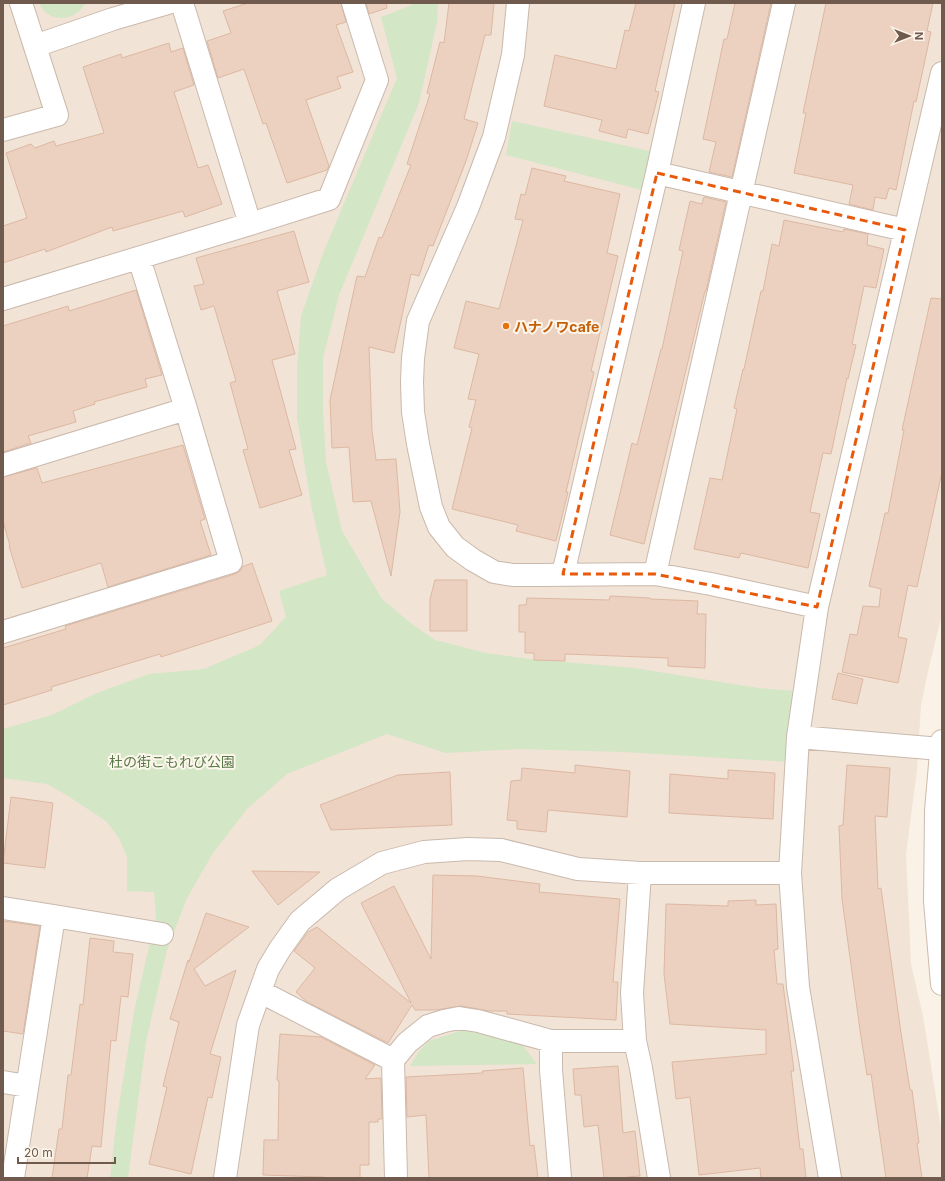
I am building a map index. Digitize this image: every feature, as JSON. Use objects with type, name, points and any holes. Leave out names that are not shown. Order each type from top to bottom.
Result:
[{"type":"street","points":[[3,130],[57,115],[21,3]]},
{"type":"street","points":[[35,46],[111,11],[168,3]]},
{"type":"street","points":[[182,3],[250,224]]},
{"type":"street","points":[[3,299],[328,199],[377,80],[353,3]]},
{"type":"street","points":[[518,3],[513,55],[494,137],[468,207],[418,321],[413,358],[413,412],[431,507],[439,527],[455,547],[473,560],[494,572],[513,575],[655,574],[711,584],[817,607]]},
{"type":"street","points":[[564,574],[657,173],[694,3]]},
{"type":"street","points":[[655,574],[784,3]]},
{"type":"street","points":[[830,1178],[798,987],[790,873],[798,737],[817,607],[942,73]]},
{"type":"street","points":[[657,173],[905,230]]},
{"type":"street","points":[[3,632],[231,562],[186,409],[139,258]]},
{"type":"street","points":[[3,465],[186,409]]},
{"type":"street","points":[[798,737],[941,745],[935,901],[942,984]]},
{"type":"street","points":[[225,1178],[248,1025],[268,969],[300,921],[338,889],[382,863],[424,852],[468,849],[501,850],[578,869],[640,873],[790,873]]},
{"type":"street","points":[[640,873],[632,993],[635,1042],[641,1068],[658,1178]]},
{"type":"street","points":[[3,908],[162,934]]},
{"type":"street","points":[[13,1178],[26,1086],[54,916]]},
{"type":"street","points":[[261,992],[393,1060]]},
{"type":"street","points":[[396,1178],[393,1060],[407,1043],[428,1026],[459,1018],[478,1021],[551,1041],[635,1042]]},
{"type":"street","points":[[551,1041],[551,1070],[560,1178]]},
{"type":"street","points":[[3,1082],[26,1086]]},
{"type":"highlighted area","points":[[657,173],[905,230],[817,607],[655,574],[563,574]]},
{"type":"shaded area","points":[[3,3],[942,3],[942,614],[921,705],[917,770],[906,854],[911,964],[923,1016],[940,1122],[942,1137],[942,1178],[3,1178]]},
{"type":"green space","points":[[39,3],[85,3],[75,14],[62,18],[49,15],[43,10]]},
{"type":"green space","name":"杜の街こもれび公園","points":[[412,3],[438,3],[437,22],[419,103],[339,295],[323,358],[323,411],[326,462],[342,531],[382,599],[409,622],[435,640],[486,653],[529,659],[634,668],[758,688],[795,691],[789,762],[624,752],[519,749],[446,753],[387,734],[287,774],[247,809],[213,853],[187,898],[167,950],[146,1041],[128,1178],[110,1178],[117,1118],[134,1012],[156,916],[154,892],[127,891],[127,857],[119,838],[106,821],[47,784],[3,778],[3,729],[52,715],[97,693],[149,674],[204,669],[260,645],[286,617],[279,591],[327,575],[311,504],[297,417],[297,370],[301,316],[324,251],[397,78],[381,17],[412,5]]},
{"type":"green space","points":[[512,121],[650,151],[642,190],[506,155]]},
{"type":"green space","points":[[463,1030],[521,1043],[537,1064],[410,1066],[419,1051],[429,1041]]},
{"type":"building","points":[[248,3],[341,3],[346,22],[336,25],[353,72],[337,77],[341,88],[306,100],[329,166],[327,170],[287,183],[266,123],[263,124],[244,69],[218,78],[207,41],[231,33],[223,11]]},
{"type":"building","points":[[366,3],[386,3],[387,8],[369,14]]},
{"type":"building","points":[[449,3],[494,3],[491,35],[485,35],[464,119],[478,123],[466,161],[433,246],[429,245],[419,276],[411,274],[394,353],[369,347],[372,431],[376,460],[396,459],[400,512],[391,576],[371,501],[353,502],[349,447],[332,448],[330,400],[357,276],[365,277],[379,237],[382,238],[411,165],[407,164],[430,94],[427,93],[440,42],[444,43]]},
{"type":"building","points":[[636,3],[675,3],[655,91],[659,92],[648,134],[628,129],[626,138],[599,131],[602,120],[544,106],[555,55],[616,69],[625,30],[629,31]]},
{"type":"building","points":[[735,3],[771,3],[732,177],[709,172],[716,142],[703,139],[724,39],[727,39]]},
{"type":"building","points":[[826,3],[933,3],[927,31],[931,32],[916,102],[914,101],[896,190],[889,188],[886,199],[875,197],[873,210],[849,204],[853,185],[794,173],[806,113],[803,113]]},
{"type":"building","points":[[169,43],[171,52],[183,48],[194,85],[174,92],[198,168],[208,165],[222,204],[185,217],[183,211],[113,231],[112,227],[46,252],[45,249],[3,263],[3,226],[27,218],[6,153],[31,144],[35,148],[54,141],[56,146],[104,133],[83,67],[121,54],[122,58]]},
{"type":"building","points":[[532,168],[566,176],[564,181],[620,194],[607,253],[618,256],[591,371],[594,372],[556,541],[516,531],[518,525],[452,509],[472,428],[469,427],[476,400],[468,399],[479,354],[454,348],[466,301],[499,309],[523,220],[515,219],[521,194],[525,195]]},
{"type":"building","points":[[704,197],[726,202],[706,291],[644,544],[610,535],[632,443],[637,445],[662,349],[683,251],[679,250],[690,201],[702,204]]},
{"type":"building","points":[[784,220],[843,232],[844,229],[868,234],[867,245],[884,249],[876,288],[864,286],[852,344],[856,345],[848,379],[847,378],[831,454],[823,453],[810,512],[820,514],[808,568],[741,553],[739,558],[694,549],[710,478],[722,480],[737,409],[734,408],[761,291],[763,291],[772,244],[779,246]]},
{"type":"building","points":[[294,231],[309,282],[277,291],[295,354],[272,360],[296,449],[289,450],[302,495],[260,508],[243,450],[248,449],[230,383],[236,381],[214,306],[201,310],[194,286],[204,284],[196,258]]},
{"type":"building","points":[[136,290],[162,375],[145,379],[147,387],[94,402],[95,404],[73,411],[76,422],[28,436],[31,443],[3,452],[3,326],[68,306],[69,311]]},
{"type":"building","points":[[931,298],[942,299],[942,472],[917,587],[908,585],[898,637],[907,639],[898,683],[842,672],[850,634],[857,635],[863,606],[879,607],[881,589],[869,586],[885,513],[888,513],[904,430],[902,430]]},
{"type":"building","points":[[183,445],[205,519],[200,521],[211,555],[108,587],[101,563],[22,588],[3,521],[3,477],[37,468],[42,483]]},
{"type":"building","points":[[252,563],[272,621],[161,657],[160,654],[51,687],[52,690],[3,705],[3,648],[66,629],[65,626],[235,574],[240,571],[242,567]]},
{"type":"building","points":[[435,580],[467,580],[467,631],[430,631],[430,599]]},
{"type":"building","points":[[610,596],[698,601],[697,614],[706,614],[705,668],[668,666],[668,658],[565,654],[565,661],[534,660],[534,653],[525,653],[525,632],[519,632],[519,605],[526,605],[527,598],[609,600]]},
{"type":"building","points":[[838,673],[863,679],[857,704],[832,699]]},
{"type":"building","points":[[575,765],[630,771],[627,817],[548,810],[546,832],[517,829],[517,821],[507,820],[511,781],[521,780],[522,768],[575,773]]},
{"type":"building","points":[[847,765],[890,768],[887,817],[875,816],[878,889],[881,888],[901,1033],[910,1090],[912,1090],[922,1178],[886,1178],[871,1074],[867,1075],[842,899],[839,826],[843,825]]},
{"type":"building","points":[[728,770],[775,773],[773,819],[669,813],[670,774],[728,779]]},
{"type":"building","points":[[450,772],[452,825],[331,830],[320,805],[398,775]]},
{"type":"building","points":[[11,797],[53,803],[45,868],[3,863]]},
{"type":"building","points":[[252,871],[320,872],[278,905]]},
{"type":"building","points":[[433,875],[477,876],[540,884],[539,892],[620,899],[613,982],[618,982],[616,1020],[507,1014],[507,1011],[489,1011],[461,1006],[436,1010],[415,1010],[412,1005],[388,1043],[307,1002],[296,992],[315,968],[294,951],[308,932],[317,927],[411,1003],[361,903],[394,886],[431,959]]},
{"type":"building","points":[[756,900],[756,905],[776,904],[778,949],[774,950],[777,984],[783,984],[794,1071],[791,1071],[800,1149],[803,1149],[806,1178],[761,1178],[760,1168],[699,1175],[690,1097],[676,1099],[672,1062],[766,1054],[766,1030],[670,1024],[664,974],[666,904],[728,906],[728,901]]},
{"type":"building","points":[[206,913],[249,927],[194,969],[205,986],[236,970],[210,1054],[221,1057],[212,1098],[208,1097],[191,1174],[149,1164],[167,1087],[163,1086],[179,1022],[170,1019],[188,960],[189,962]]},
{"type":"building","points":[[3,921],[40,926],[23,1034],[3,1031]]},
{"type":"building","points":[[90,938],[114,941],[113,952],[133,954],[128,997],[121,996],[116,1041],[111,1040],[101,1147],[92,1146],[87,1178],[52,1178],[59,1129],[62,1129],[68,1075],[71,1075],[80,1004],[83,1005]]},
{"type":"building","points":[[280,1034],[321,1037],[375,1065],[365,1079],[381,1078],[382,1119],[378,1119],[378,1122],[369,1122],[369,1165],[360,1165],[360,1178],[263,1175],[264,1140],[278,1140],[279,1081],[277,1080]]},
{"type":"building","points":[[618,1066],[623,1133],[635,1131],[640,1176],[627,1178],[604,1178],[598,1125],[584,1127],[581,1095],[575,1095],[573,1069]]},
{"type":"building","points":[[523,1068],[530,1146],[534,1145],[538,1178],[429,1178],[426,1115],[407,1117],[406,1077],[483,1073],[482,1071]]},
{"type":"place","name":"ハナノワcafe","points":[[506,326]]}]
